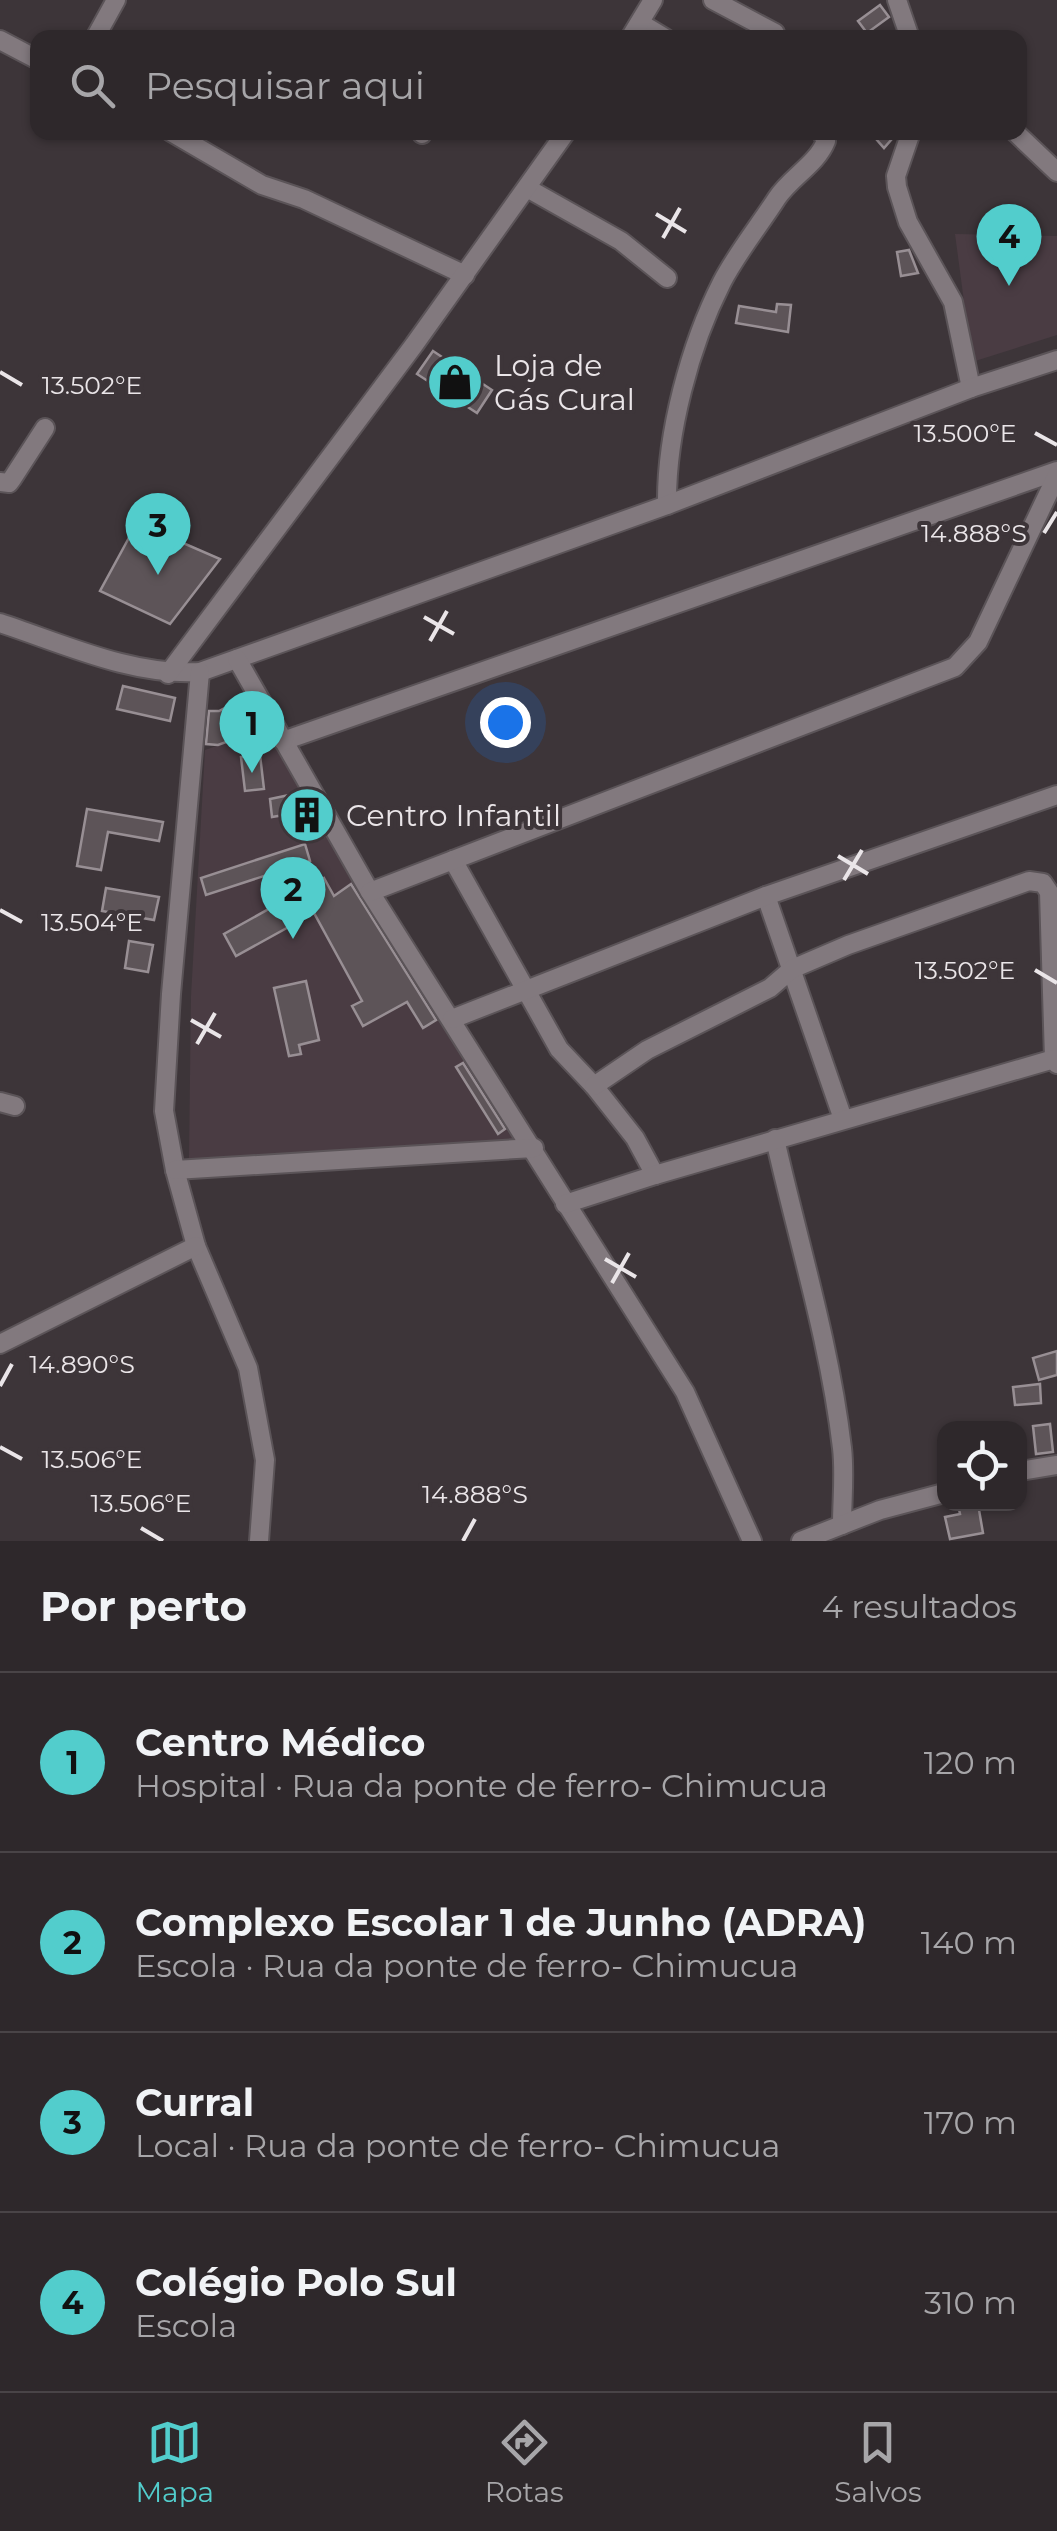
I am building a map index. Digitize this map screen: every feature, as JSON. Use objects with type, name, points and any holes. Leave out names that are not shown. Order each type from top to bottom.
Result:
[{"type":"street","points":[[99,30],[116,0]]},
{"type":"street","points":[[635,30],[652,0]]},
{"type":"street","points":[[713,0],[769,30]]},
{"type":"street","points":[[896,0],[907,30]]},
{"type":"street","points":[[0,40],[30,56]]},
{"type":"street","points":[[185,140],[262,185],[304,199],[464,275]]},
{"type":"street","points":[[168,674],[464,275],[557,140]]},
{"type":"street","points":[[666,505],[666,474],[692,357],[723,282],[786,185],[822,152],[826,140]]},
{"type":"street","points":[[908,140],[896,176],[897,188],[908,222],[953,302],[971,388]]},
{"type":"street","points":[[1023,140],[1057,172]]},
{"type":"street","points":[[527,188],[621,241],[667,278]]},
{"type":"street","points":[[0,623],[118,662],[168,674],[200,672],[666,505],[971,388],[1057,360]]},
{"type":"street","points":[[0,482],[9,483],[45,428]]},
{"type":"street","points":[[283,740],[1057,473]]},
{"type":"street","points":[[370,892],[955,666],[978,642],[1057,473]]},
{"type":"street","points":[[236,659],[370,892],[685,1392],[752,1541]]},
{"type":"street","points":[[200,672],[164,1111],[196,1246],[248,1368],[265,1460],[259,1541]]},
{"type":"street","points":[[452,1019],[766,896],[1057,795]]},
{"type":"street","points":[[453,860],[559,1049],[635,1138],[654,1175]]},
{"type":"street","points":[[566,1204],[775,1139],[1056,1061],[1049,892],[1042,883],[1029,880],[848,945],[792,970],[770,988],[647,1050],[594,1086]]},
{"type":"street","points":[[766,896],[843,1120]]},
{"type":"street","points":[[775,1139],[835,1406],[842,1451],[842,1525]]},
{"type":"street","points":[[175,1170],[534,1148]]},
{"type":"street","points":[[0,1344],[196,1246]]},
{"type":"street","points":[[1027,1471],[1057,1465]]},
{"type":"street","points":[[801,1541],[880,1510],[937,1496]]},
{"type":"shaded area","points":[[955,234],[1057,236],[1057,335],[972,362]]},
{"type":"shaded area","points":[[268,728],[519,1143],[189,1159],[191,996],[205,750]]},
{"type":"building","points":[[880,5],[889,17],[871,30],[865,30],[858,21]]},
{"type":"building","points":[[909,250],[918,273],[901,276],[897,252]]},
{"type":"building","points":[[777,304],[791,305],[788,332],[736,323],[739,306],[776,312]]},
{"type":"building","name":"Loja de Gás Cural","points":[[433,351],[492,390],[477,413],[417,374]]},
{"type":"building","points":[[137,523],[220,559],[170,624],[100,591]]},
{"type":"building","points":[[123,686],[175,698],[170,721],[117,709]]},
{"type":"building","points":[[240,700],[259,730],[218,745],[206,744],[209,711],[219,711]]},
{"type":"building","points":[[260,755],[264,789],[245,791],[241,757]]},
{"type":"building","name":"Centro Infantil","points":[[299,793],[324,836],[311,841],[296,813],[272,817],[270,799]]},
{"type":"building","points":[[87,809],[163,822],[159,841],[108,832],[101,870],[77,866]]},
{"type":"building","points":[[305,844],[310,861],[206,895],[201,878]]},
{"type":"building","points":[[324,878],[334,896],[351,884],[436,1020],[423,1028],[407,1002],[363,1026],[352,1006],[362,1001],[314,913],[236,956],[224,934]]},
{"type":"building","points":[[106,888],[159,897],[154,920],[102,911]]},
{"type":"building","points":[[129,941],[153,945],[148,972],[125,968]]},
{"type":"building","points":[[306,981],[319,1040],[299,1045],[301,1054],[289,1056],[274,988]]},
{"type":"building","points":[[463,1063],[505,1129],[498,1134],[456,1067]]},
{"type":"building","points":[[1057,1351],[1057,1375],[1039,1380],[1033,1358]]},
{"type":"building","points":[[1040,1384],[1041,1403],[1015,1405],[1013,1387]]},
{"type":"building","points":[[1050,1424],[1053,1452],[1036,1454],[1033,1426]]},
{"type":"building","points":[[959,1511],[979,1511],[983,1533],[950,1539],[945,1517],[960,1514]]},
{"type":"place","name":"Colégio Polo Sul","points":[[1009,286]]},
{"type":"place","name":"Loja de Gás Cural","points":[[455,382]]},
{"type":"place","name":"Curral","points":[[158,575]]},
{"type":"place","name":"Centro Médico","points":[[252,773]]},
{"type":"place","name":"Centro Infantil","points":[[307,815]]},
{"type":"place","name":"Complexo Escolar 1 de Junho (ADRA)","points":[[293,939]]}]
